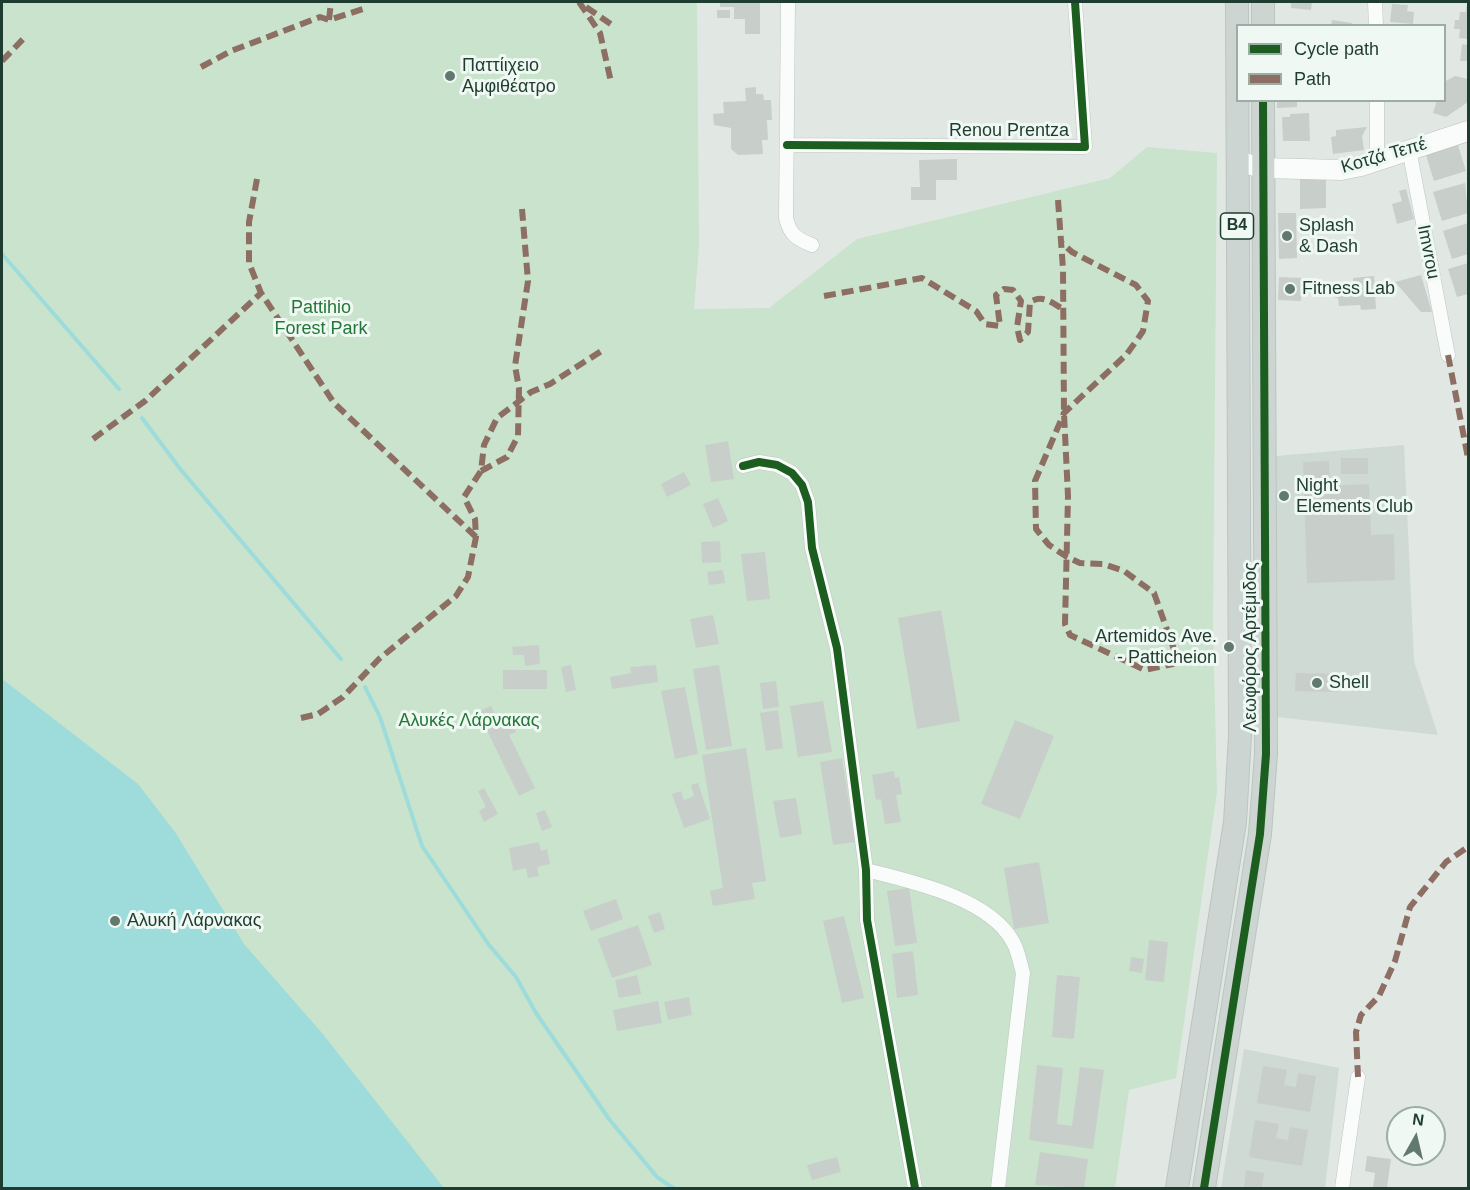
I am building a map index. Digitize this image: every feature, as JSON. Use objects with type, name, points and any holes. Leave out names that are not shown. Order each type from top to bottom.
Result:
[{"type":"main road","name":"Λεωφόρος Αρτέμιδος","points":[[1237,2],[1237,24]]},
{"type":"main road","points":[[1263,2],[1263,24]]},
{"type":"main road","name":"Λεωφόρος Αρτέμιδος","points":[[1177,1188],[1235,822],[1240,736],[1237,102]]},
{"type":"main road","name":"Λεωφόρος Αρτέμιδος","points":[[1204,1188],[1260,834],[1266,754],[1263,102]]},
{"type":"main road","points":[[1192,1103],[1216,1107]]},
{"type":"street","points":[[788,2],[786,218],[789,231],[797,240],[812,245]]},
{"type":"street","name":"Renou Prentza","points":[[787,145],[1085,147],[1076,2]]},
{"type":"street","points":[[1375,2],[1376,24]]},
{"type":"street","points":[[1377,102],[1377,160]]},
{"type":"street","name":"Κοτζά Τεπέ","points":[[1237,161],[1263,168],[1341,170],[1468,131]]},
{"type":"street","name":"Imvrou","points":[[1409,149],[1448,355]]},
{"type":"street","points":[[743,466],[759,462],[777,465],[792,473],[802,485],[808,502],[812,548],[837,648],[866,870],[867,920],[915,1188]]},
{"type":"street","points":[[866,870],[935,887],[989,915],[1013,941],[1023,973],[998,1188]]},
{"type":"street","points":[[1342,1188],[1358,1077]]},
{"type":"shaded area","points":[[1404,445],[1414,661],[1438,735],[1277,717],[1276,456]]},
{"type":"shaded area","points":[[1244,1049],[1339,1068],[1325,1188],[1221,1188]]},
{"type":"green space","name":"Αλυκές Λάρνακας","points":[[2,2],[697,2],[699,245],[694,309],[769,308],[857,239],[1110,178],[1147,147],[1217,153],[1213,625],[1217,792],[1176,1078],[1129,1090],[1115,1188],[2,1188]]},
{"type":"water","name":"Αλυκή Λάρνακας","points":[[2,679],[138,784],[175,832],[244,944],[322,1033],[444,1188],[2,1188]]},
{"type":"building","points":[[720,2],[760,2],[760,34],[745,34],[745,19],[734,19],[734,7],[720,7]]},
{"type":"building","points":[[1291,2],[1312,2],[1311,10],[1291,8]]},
{"type":"building","points":[[1392,4],[1408,5],[1407,11],[1414,12],[1413,24],[1390,22]]},
{"type":"building","points":[[1467,4],[1468,39],[1459,38],[1460,29],[1454,29],[1455,20],[1459,20],[1460,12],[1466,12]]},
{"type":"building","points":[[717,10],[730,10],[730,18],[717,18]]},
{"type":"building","points":[[1332,20],[1352,23],[1352,24],[1331,24]]},
{"type":"building","points":[[1462,44],[1468,45],[1468,61],[1460,61]]},
{"type":"building","points":[[1455,76],[1468,79],[1468,102],[1446,117],[1433,113],[1436,102],[1446,102],[1446,81]]},
{"type":"building","points":[[756,87],[756,94],[763,94],[764,100],[771,100],[772,120],[767,120],[768,140],[762,140],[763,154],[738,155],[731,149],[731,128],[714,125],[713,114],[724,113],[723,102],[746,101],[745,88]]},
{"type":"building","points":[[1277,102],[1297,102],[1297,107],[1277,108]]},
{"type":"building","points":[[1309,113],[1310,141],[1283,141],[1282,117]]},
{"type":"building","points":[[1367,127],[1362,136],[1364,150],[1333,154],[1331,137],[1336,136],[1336,130]]},
{"type":"building","points":[[1457,142],[1466,171],[1434,181],[1425,152]]},
{"type":"building","points":[[957,159],[957,180],[936,180],[936,200],[911,200],[911,187],[920,187],[919,160]]},
{"type":"building","points":[[1300,179],[1326,179],[1326,208],[1300,209]]},
{"type":"building","points":[[1465,183],[1468,213],[1442,221],[1433,192]]},
{"type":"building","points":[[1406,189],[1414,219],[1397,224],[1392,204],[1402,201],[1399,191]]},
{"type":"building","name":"Splash & Dash","points":[[1278,213],[1296,213],[1297,258],[1279,259]]},
{"type":"building","points":[[1468,223],[1468,254],[1452,259],[1443,231]]},
{"type":"building","points":[[1468,263],[1468,294],[1457,297],[1448,269]]},
{"type":"building","points":[[1421,275],[1432,312],[1421,312],[1395,282]]},
{"type":"building","points":[[1374,276],[1376,309],[1361,310],[1360,305],[1339,306],[1338,298],[1335,298],[1337,284],[1353,284],[1353,278]]},
{"type":"building","name":"Fitness Lab","points":[[1279,277],[1302,278],[1301,301],[1278,300]]},
{"type":"building","points":[[728,441],[734,479],[711,482],[705,445]]},
{"type":"building","points":[[1341,458],[1368,458],[1368,474],[1341,474]]},
{"type":"building","points":[[1329,461],[1330,486],[1369,484],[1371,535],[1394,534],[1395,580],[1307,583],[1303,462]]},
{"type":"building","points":[[684,472],[691,485],[667,497],[661,484]]},
{"type":"building","points":[[718,498],[728,521],[713,528],[703,504]]},
{"type":"building","points":[[720,541],[721,562],[702,563],[701,542]]},
{"type":"building","points":[[765,552],[770,599],[747,601],[741,554]]},
{"type":"building","points":[[723,570],[725,583],[709,585],[707,572]]},
{"type":"building","points":[[941,610],[960,721],[917,729],[898,618]]},
{"type":"building","points":[[713,615],[719,644],[696,648],[690,619]]},
{"type":"building","points":[[539,645],[540,664],[525,666],[524,655],[513,655],[512,647]]},
{"type":"building","points":[[571,665],[576,690],[566,692],[561,667]]},
{"type":"building","points":[[656,665],[658,682],[612,689],[610,677],[631,673],[630,667]]},
{"type":"building","points":[[719,665],[732,746],[706,750],[693,669]]},
{"type":"building","points":[[503,670],[547,670],[547,689],[503,689]]},
{"type":"building","name":"Shell","points":[[1296,673],[1338,674],[1337,692],[1295,691]]},
{"type":"building","points":[[776,681],[779,707],[763,709],[760,683]]},
{"type":"building","points":[[685,687],[698,754],[675,759],[661,691]]},
{"type":"building","points":[[823,701],[832,752],[798,757],[790,706]]},
{"type":"building","points":[[491,706],[497,719],[507,714],[516,732],[509,735],[535,788],[519,796],[478,712]]},
{"type":"building","points":[[778,710],[783,748],[766,751],[760,713]]},
{"type":"building","points":[[1015,720],[1054,736],[1020,819],[981,804]]},
{"type":"building","points":[[746,748],[766,881],[752,883],[755,899],[713,906],[710,891],[723,888],[702,755]]},
{"type":"building","points":[[842,758],[855,842],[833,845],[820,762]]},
{"type":"building","points":[[894,771],[895,778],[899,777],[902,794],[896,795],[901,822],[885,824],[881,799],[876,800],[872,775]]},
{"type":"building","points":[[698,783],[710,819],[684,828],[672,794],[681,791],[684,800],[694,796],[691,785]]},
{"type":"building","points":[[484,788],[498,814],[484,822],[479,811],[486,807],[478,791]]},
{"type":"building","points":[[796,798],[802,834],[780,838],[773,801]]},
{"type":"building","points":[[545,810],[552,827],[542,831],[536,813]]},
{"type":"building","points":[[539,842],[541,851],[547,849],[550,864],[537,867],[539,876],[528,878],[526,868],[513,871],[509,848]]},
{"type":"building","points":[[1039,862],[1049,923],[1014,929],[1004,868]]},
{"type":"building","points":[[909,888],[917,943],[895,946],[887,891]]},
{"type":"building","points":[[616,899],[623,919],[591,931],[583,911]]},
{"type":"building","points":[[660,912],[665,929],[654,933],[648,916]]},
{"type":"building","points":[[844,916],[864,998],[842,1003],[823,921]]},
{"type":"building","points":[[638,925],[652,965],[612,978],[598,939]]},
{"type":"building","points":[[1149,940],[1168,942],[1164,982],[1145,980]]},
{"type":"building","points":[[913,951],[918,995],[897,998],[892,954]]},
{"type":"building","points":[[1131,957],[1144,959],[1142,973],[1129,971]]},
{"type":"building","points":[[637,975],[641,994],[619,998],[615,980]]},
{"type":"building","points":[[1057,975],[1080,977],[1074,1039],[1052,1037]]},
{"type":"building","points":[[689,997],[692,1015],[668,1020],[664,1002]]},
{"type":"building","points":[[658,1001],[662,1023],[617,1031],[613,1010]]},
{"type":"building","points":[[1037,1065],[1063,1068],[1057,1124],[1072,1126],[1080,1067],[1104,1070],[1093,1149],[1029,1140]]},
{"type":"building","points":[[1263,1066],[1287,1070],[1284,1085],[1296,1087],[1298,1073],[1316,1076],[1310,1112],[1257,1103]]},
{"type":"building","points":[[1255,1120],[1279,1124],[1276,1138],[1288,1140],[1290,1127],[1308,1130],[1302,1166],[1249,1157]]},
{"type":"building","points":[[1040,1152],[1088,1159],[1084,1188],[1035,1185]]},
{"type":"building","points":[[1367,1156],[1386,1158],[1386,1166],[1390,1166],[1387,1188],[1373,1188],[1375,1173],[1365,1171]]},
{"type":"building","points":[[837,1157],[841,1172],[812,1180],[807,1165]]},
{"type":"building","points":[[1246,1170],[1264,1173],[1262,1188],[1244,1188]]},
{"type":"waterway","points":[[2,254],[119,389]]},
{"type":"waterway","points":[[142,418],[181,470],[341,659]]},
{"type":"waterway","points":[[365,687],[380,717],[422,846],[489,945],[516,977],[536,1013],[609,1119],[657,1177],[673,1188]]},
{"type":"marked path","points":[[329,20],[331,2]]},
{"type":"marked path","points":[[579,2],[600,33],[611,82]]},
{"type":"marked path","points":[[586,7],[615,27]]},
{"type":"marked path","points":[[201,67],[231,51],[320,17],[329,20],[363,9]]},
{"type":"marked path","points":[[2,61],[25,37]]},
{"type":"marked path","points":[[257,179],[249,222],[249,263],[261,293],[334,403],[476,537]]},
{"type":"marked path","points":[[1058,200],[1063,269],[1064,413],[1068,496],[1065,624],[1070,635],[1145,670],[1173,664],[1177,658],[1154,593],[1124,571],[1103,564],[1080,563],[1067,557],[1049,545],[1036,529],[1035,481],[1064,413],[1126,355],[1143,331],[1148,301],[1136,285],[1072,252],[1061,242]]},
{"type":"marked path","points":[[481,471],[507,457],[518,436],[519,388],[515,366],[528,281],[522,209]]},
{"type":"marked path","points":[[824,296],[922,278],[976,311],[985,324],[1000,326],[996,295],[1004,289],[1013,290],[1021,301],[1017,327],[1020,340],[1028,332],[1030,302],[1043,299],[1063,309]]},
{"type":"marked path","points":[[93,439],[145,401],[261,293]]},
{"type":"marked path","points":[[301,718],[318,714],[343,697],[379,659],[456,596],[468,577],[476,537],[475,519],[464,497],[481,471],[484,445],[497,418],[531,392],[550,384],[603,350]]},
{"type":"marked path","points":[[1448,355],[1468,458]]},
{"type":"marked path","points":[[1358,1077],[1356,1032],[1361,1015],[1379,996],[1395,961],[1410,907],[1446,862],[1468,847]]},
{"type":"cycle path","points":[[787,145],[1085,147],[1075,2]]},
{"type":"cycle path","points":[[1204,1188],[1260,834],[1266,754],[1263,102]]},
{"type":"cycle path","points":[[743,466],[759,462],[777,465],[792,473],[802,485],[808,502],[812,548],[837,648],[866,870],[867,920],[915,1188]]},
{"type":"place","name":"Παττίιχειο Αμφιθέατρο","points":[[450,76]]},
{"type":"place","name":"Splash & Dash","points":[[1287,236]]},
{"type":"place","name":"Fitness Lab","points":[[1290,289]]},
{"type":"place","name":"Night Elements Club","points":[[1284,496]]},
{"type":"place","name":"Artemidos Ave. - Patticheion","points":[[1229,647]]},
{"type":"place","name":"Shell","points":[[1317,683]]},
{"type":"place","name":"Αλυκή Λάρνακας","points":[[115,921]]},
{"type":"park label","name":"Pattihio Forest Park","points":[[321,318]]}]
